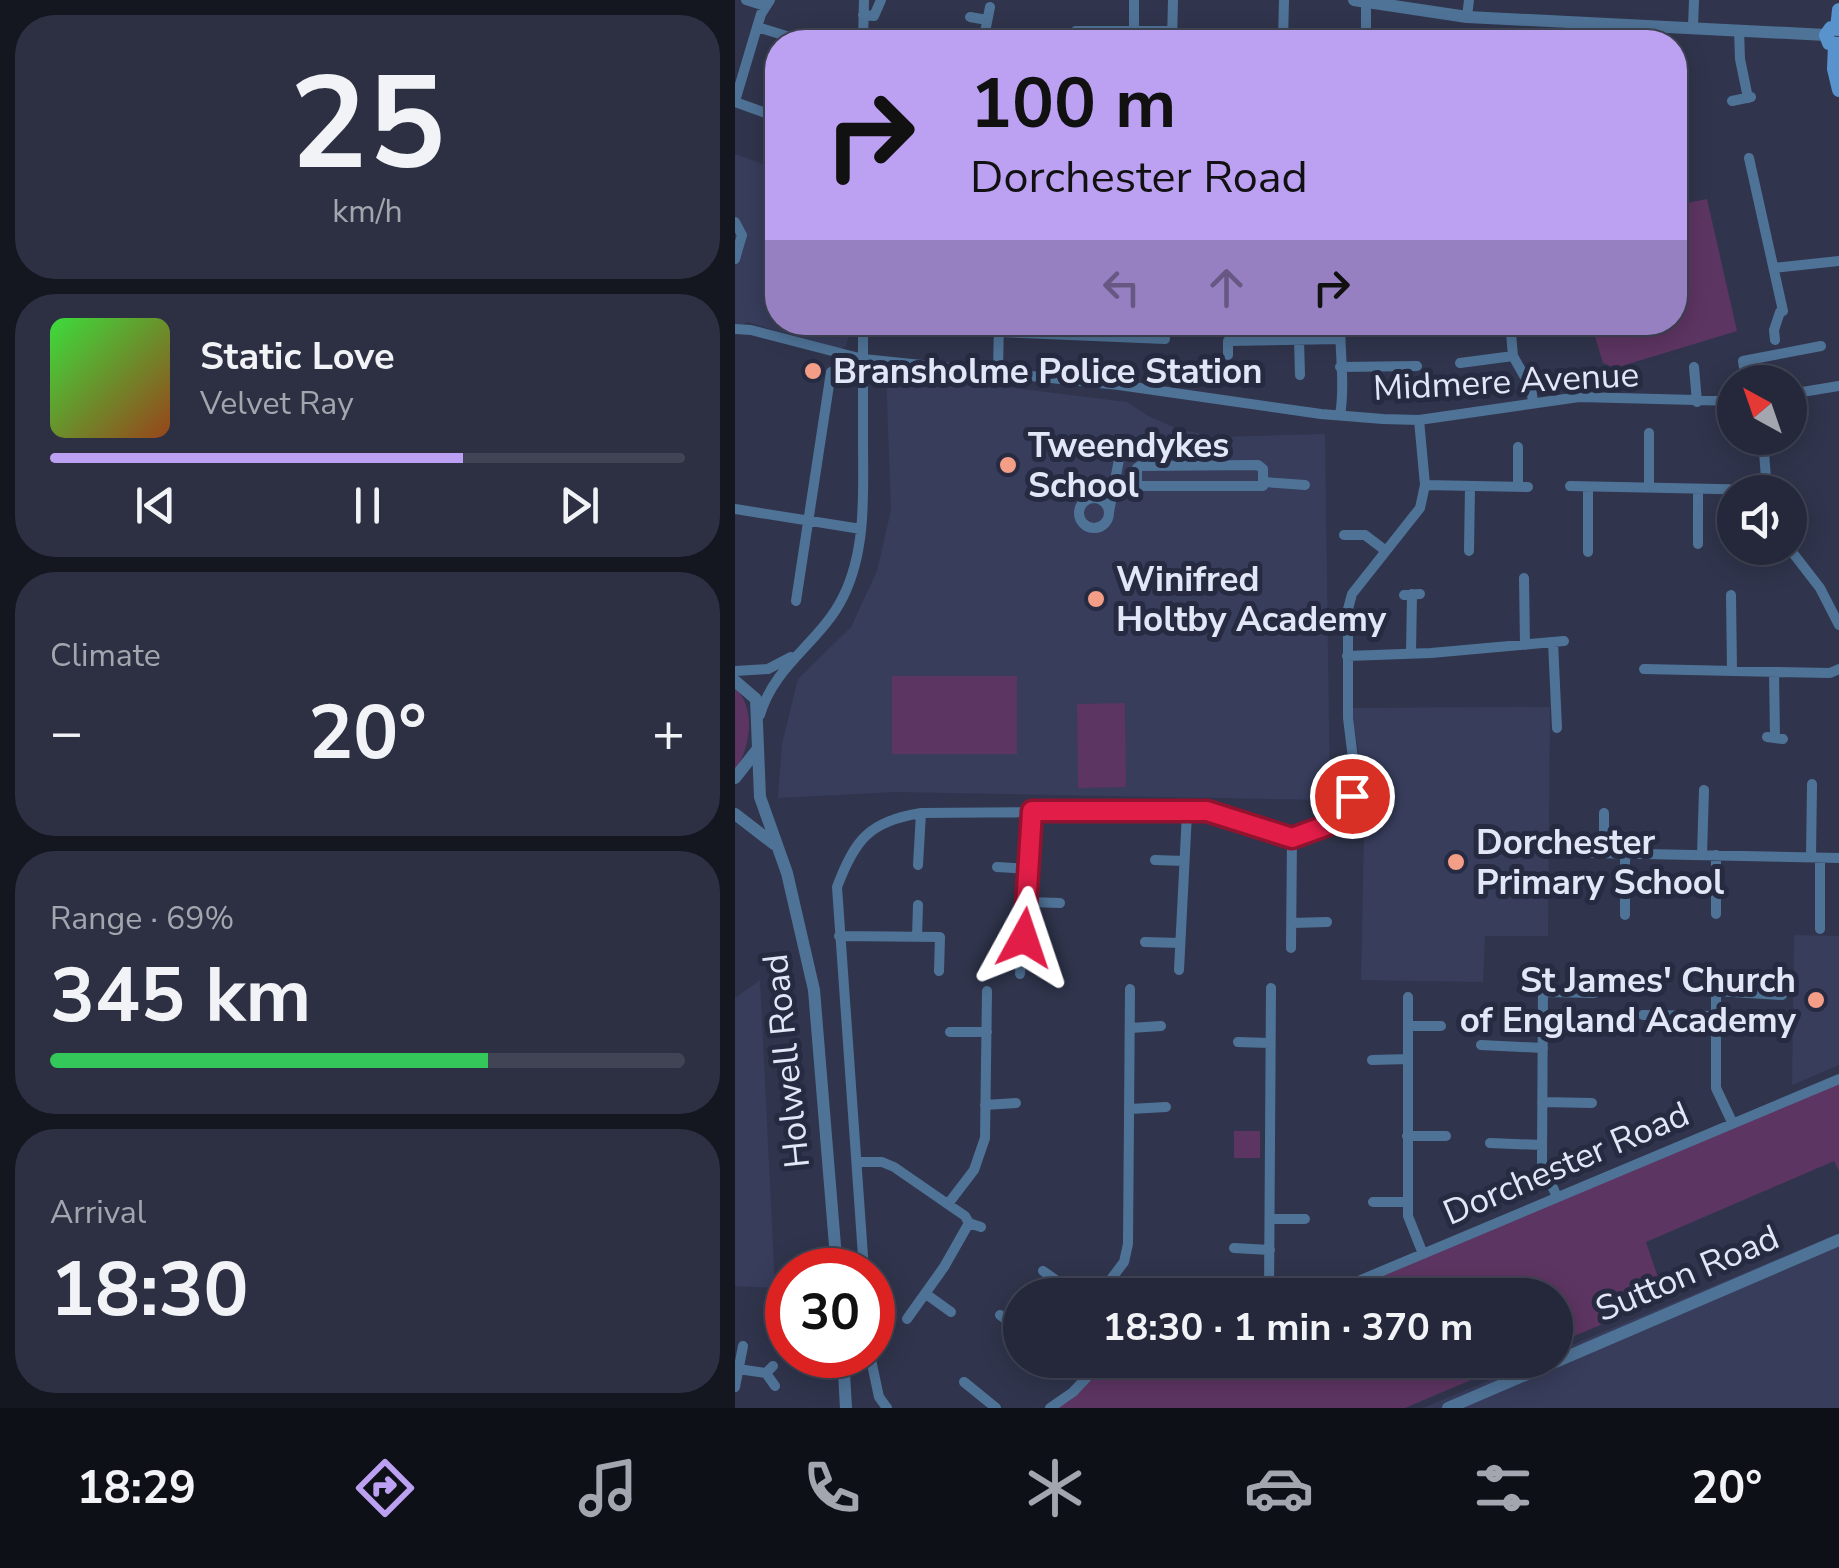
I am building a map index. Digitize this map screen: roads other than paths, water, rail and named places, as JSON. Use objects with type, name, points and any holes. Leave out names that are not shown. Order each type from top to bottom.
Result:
[{"type":"main road","points":[[1839,10],[1834,69],[1839,90]]},
{"type":"street","points":[[746,0],[767,3],[741,58],[735,101],[765,112]]},
{"type":"street","points":[[863,30],[864,0]]},
{"type":"street","points":[[863,15],[874,16],[881,0]]},
{"type":"street","points":[[1134,0],[1134,30]]},
{"type":"street","points":[[1173,0],[1173,30]]},
{"type":"street","points":[[1283,30],[1284,0]]},
{"type":"street","points":[[1467,17],[1469,0]]},
{"type":"street","points":[[1693,27],[1694,0]]},
{"type":"street","points":[[1365,30],[1360,1],[1467,17],[1835,36]]},
{"type":"street","points":[[985,30],[990,7]]},
{"type":"street","points":[[970,18],[987,20]]},
{"type":"street","points":[[757,27],[767,30]]},
{"type":"street","points":[[1732,102],[1750,97],[1740,59],[1739,30]]},
{"type":"street","points":[[1749,158],[1756,172],[1782,311],[1774,330],[1775,340]]},
{"type":"street","points":[[735,222],[742,235],[735,258]]},
{"type":"street","points":[[1775,268],[1839,261]]},
{"type":"street","name":"Midmere Avenue","points":[[735,330],[765,334]]},
{"type":"street","name":"Midmere Avenue","points":[[770,335],[863,360],[998,372],[1341,415],[1419,420],[1579,397],[1717,401]]},
{"type":"street","points":[[759,719],[773,681],[826,624],[855,569],[861,529],[863,335]]},
{"type":"street","points":[[998,372],[999,335]]},
{"type":"street","points":[[1053,335],[1165,339]]},
{"type":"street","points":[[1340,335],[1344,393],[1341,415]]},
{"type":"street","points":[[1511,335],[1513,356],[1531,388],[1533,402]]},
{"type":"street","points":[[1228,355],[1228,341],[1340,339]]},
{"type":"street","points":[[1299,340],[1299,374]]},
{"type":"street","points":[[1744,365],[1743,360],[1821,346]]},
{"type":"street","points":[[1461,363],[1513,356]]},
{"type":"street","points":[[1340,368],[1417,366]]},
{"type":"street","points":[[1694,367],[1697,402]]},
{"type":"street","points":[[796,601],[831,372]]},
{"type":"street","points":[[1807,391],[1839,386]]},
{"type":"street","points":[[863,1248],[837,886],[849,855],[863,836],[883,822],[921,812],[1207,811],[1292,838],[1328,825],[1338,817],[1356,784],[1348,715],[1348,609],[1353,594],[1420,508],[1425,485],[1419,420]]},
{"type":"street","points":[[1649,433],[1649,487]]},
{"type":"street","points":[[1425,485],[1523,487],[1518,447]]},
{"type":"street","points":[[1109,512],[1121,450]]},
{"type":"street","points":[[1115,486],[1137,486],[1263,486],[1263,469],[1259,465],[1140,466],[1137,486]]},
{"type":"street","points":[[1264,482],[1305,485]]},
{"type":"street","points":[[1469,552],[1470,486]]},
{"type":"street","points":[[1570,486],[1717,490]]},
{"type":"street","points":[[1588,488],[1588,552]]},
{"type":"street","points":[[1698,544],[1699,489]]},
{"type":"street","points":[[735,509],[861,529]]},
{"type":"street","points":[[1344,534],[1365,535],[1386,551]]},
{"type":"street","points":[[1802,565],[1827,599],[1839,626]]},
{"type":"street","points":[[1524,578],[1525,645]]},
{"type":"street","points":[[1827,599],[1839,594]]},
{"type":"street","points":[[1411,652],[1412,595]]},
{"type":"street","points":[[1731,595],[1732,671]]},
{"type":"street","points":[[1347,656],[1559,641],[1557,728]]},
{"type":"street","points":[[735,671],[768,668],[794,656]]},
{"type":"street","points":[[1644,669],[1831,673],[1839,669]]},
{"type":"street","points":[[1774,672],[1775,738]]},
{"type":"street","points":[[735,681],[756,699],[759,719]]},
{"type":"street","name":"Holwell Road","points":[[759,719],[760,796],[801,924],[814,990],[835,1248]]},
{"type":"street","points":[[735,778],[757,750]]},
{"type":"street","points":[[1812,784],[1820,928]]},
{"type":"street","points":[[1702,855],[1703,790]]},
{"type":"street","points":[[1021,974],[1032,811]]},
{"type":"street","points":[[917,864],[921,812]]},
{"type":"street","points":[[1179,970],[1187,813]]},
{"type":"street","points":[[1604,813],[1599,853],[1839,858]]},
{"type":"street","points":[[735,814],[766,835],[779,850]]},
{"type":"street","points":[[1291,948],[1292,838]]},
{"type":"street","points":[[1625,854],[1625,915]]},
{"type":"street","points":[[1716,855],[1716,914]]},
{"type":"street","points":[[1155,860],[1183,861]]},
{"type":"street","points":[[997,867],[1029,869]]},
{"type":"street","points":[[1028,902],[1060,902]]},
{"type":"street","points":[[917,905],[917,937]]},
{"type":"street","points":[[1292,923],[1327,922]]},
{"type":"street","points":[[839,936],[940,937],[939,971]]},
{"type":"street","points":[[1145,942],[1180,943]]},
{"type":"street","points":[[1716,978],[1716,1088],[1731,1122]]},
{"type":"street","points":[[1269,1278],[1271,988]]},
{"type":"street","points":[[1557,1198],[1542,1163],[1543,988],[1594,993]]},
{"type":"street","points":[[1112,1278],[1124,1262],[1128,1244],[1131,989]]},
{"type":"street","points":[[948,1204],[982,1153],[987,991]]},
{"type":"street","points":[[1716,992],[1782,994]]},
{"type":"street","points":[[1407,998],[1407,1216],[1423,1254]]},
{"type":"street","points":[[1643,1014],[1716,1016]]},
{"type":"street","points":[[1130,1028],[1161,1026]]},
{"type":"street","points":[[1407,1026],[1441,1026]]},
{"type":"street","points":[[950,1032],[987,1032]]},
{"type":"street","points":[[1238,1042],[1271,1043]]},
{"type":"street","points":[[1481,1045],[1543,1048]]},
{"type":"street","points":[[1372,1060],[1407,1060]]},
{"type":"street","name":"Dorchester Road","points":[[1366,1278],[1839,1078]]},
{"type":"street","points":[[1542,1102],[1592,1103]]},
{"type":"street","points":[[985,1105],[1016,1104]]},
{"type":"street","points":[[1130,1108],[1167,1107]]},
{"type":"street","points":[[1407,1136],[1446,1136]]},
{"type":"street","points":[[1490,1143],[1542,1144]]},
{"type":"street","points":[[857,1162],[883,1162],[894,1167],[965,1216],[969,1223],[907,1319]]},
{"type":"street","points":[[1373,1202],[1407,1202]]},
{"type":"street","points":[[1270,1220],[1305,1219]]},
{"type":"street","points":[[969,1223],[981,1227]]},
{"type":"street","name":"Sutton Road","points":[[1448,1408],[1839,1240]]},
{"type":"street","points":[[1234,1248],[1269,1250]]},
{"type":"street","points":[[1043,1271],[1051,1278]]},
{"type":"street","points":[[925,1294],[951,1312]]},
{"type":"street","points":[[735,1387],[743,1346]]},
{"type":"street","points":[[737,1369],[770,1370],[775,1386]]},
{"type":"street","points":[[844,1378],[846,1408]]},
{"type":"street","points":[[875,1378],[879,1397],[887,1408]]},
{"type":"street","points":[[1050,1408],[1086,1378]]},
{"type":"street","points":[[964,1382],[996,1408]]},
{"type":"place","name":"Bransholme Police Station","points":[[813,371]]},
{"type":"place","name":"Tweendykes School","points":[[1008,465]]},
{"type":"place","name":"Winifred Holtby Academy","points":[[1096,599]]},
{"type":"place","name":"Dorchester Primary School","points":[[1456,862]]},
{"type":"place","name":"St James' Church of England Academy","points":[[1816,1000]]}]
